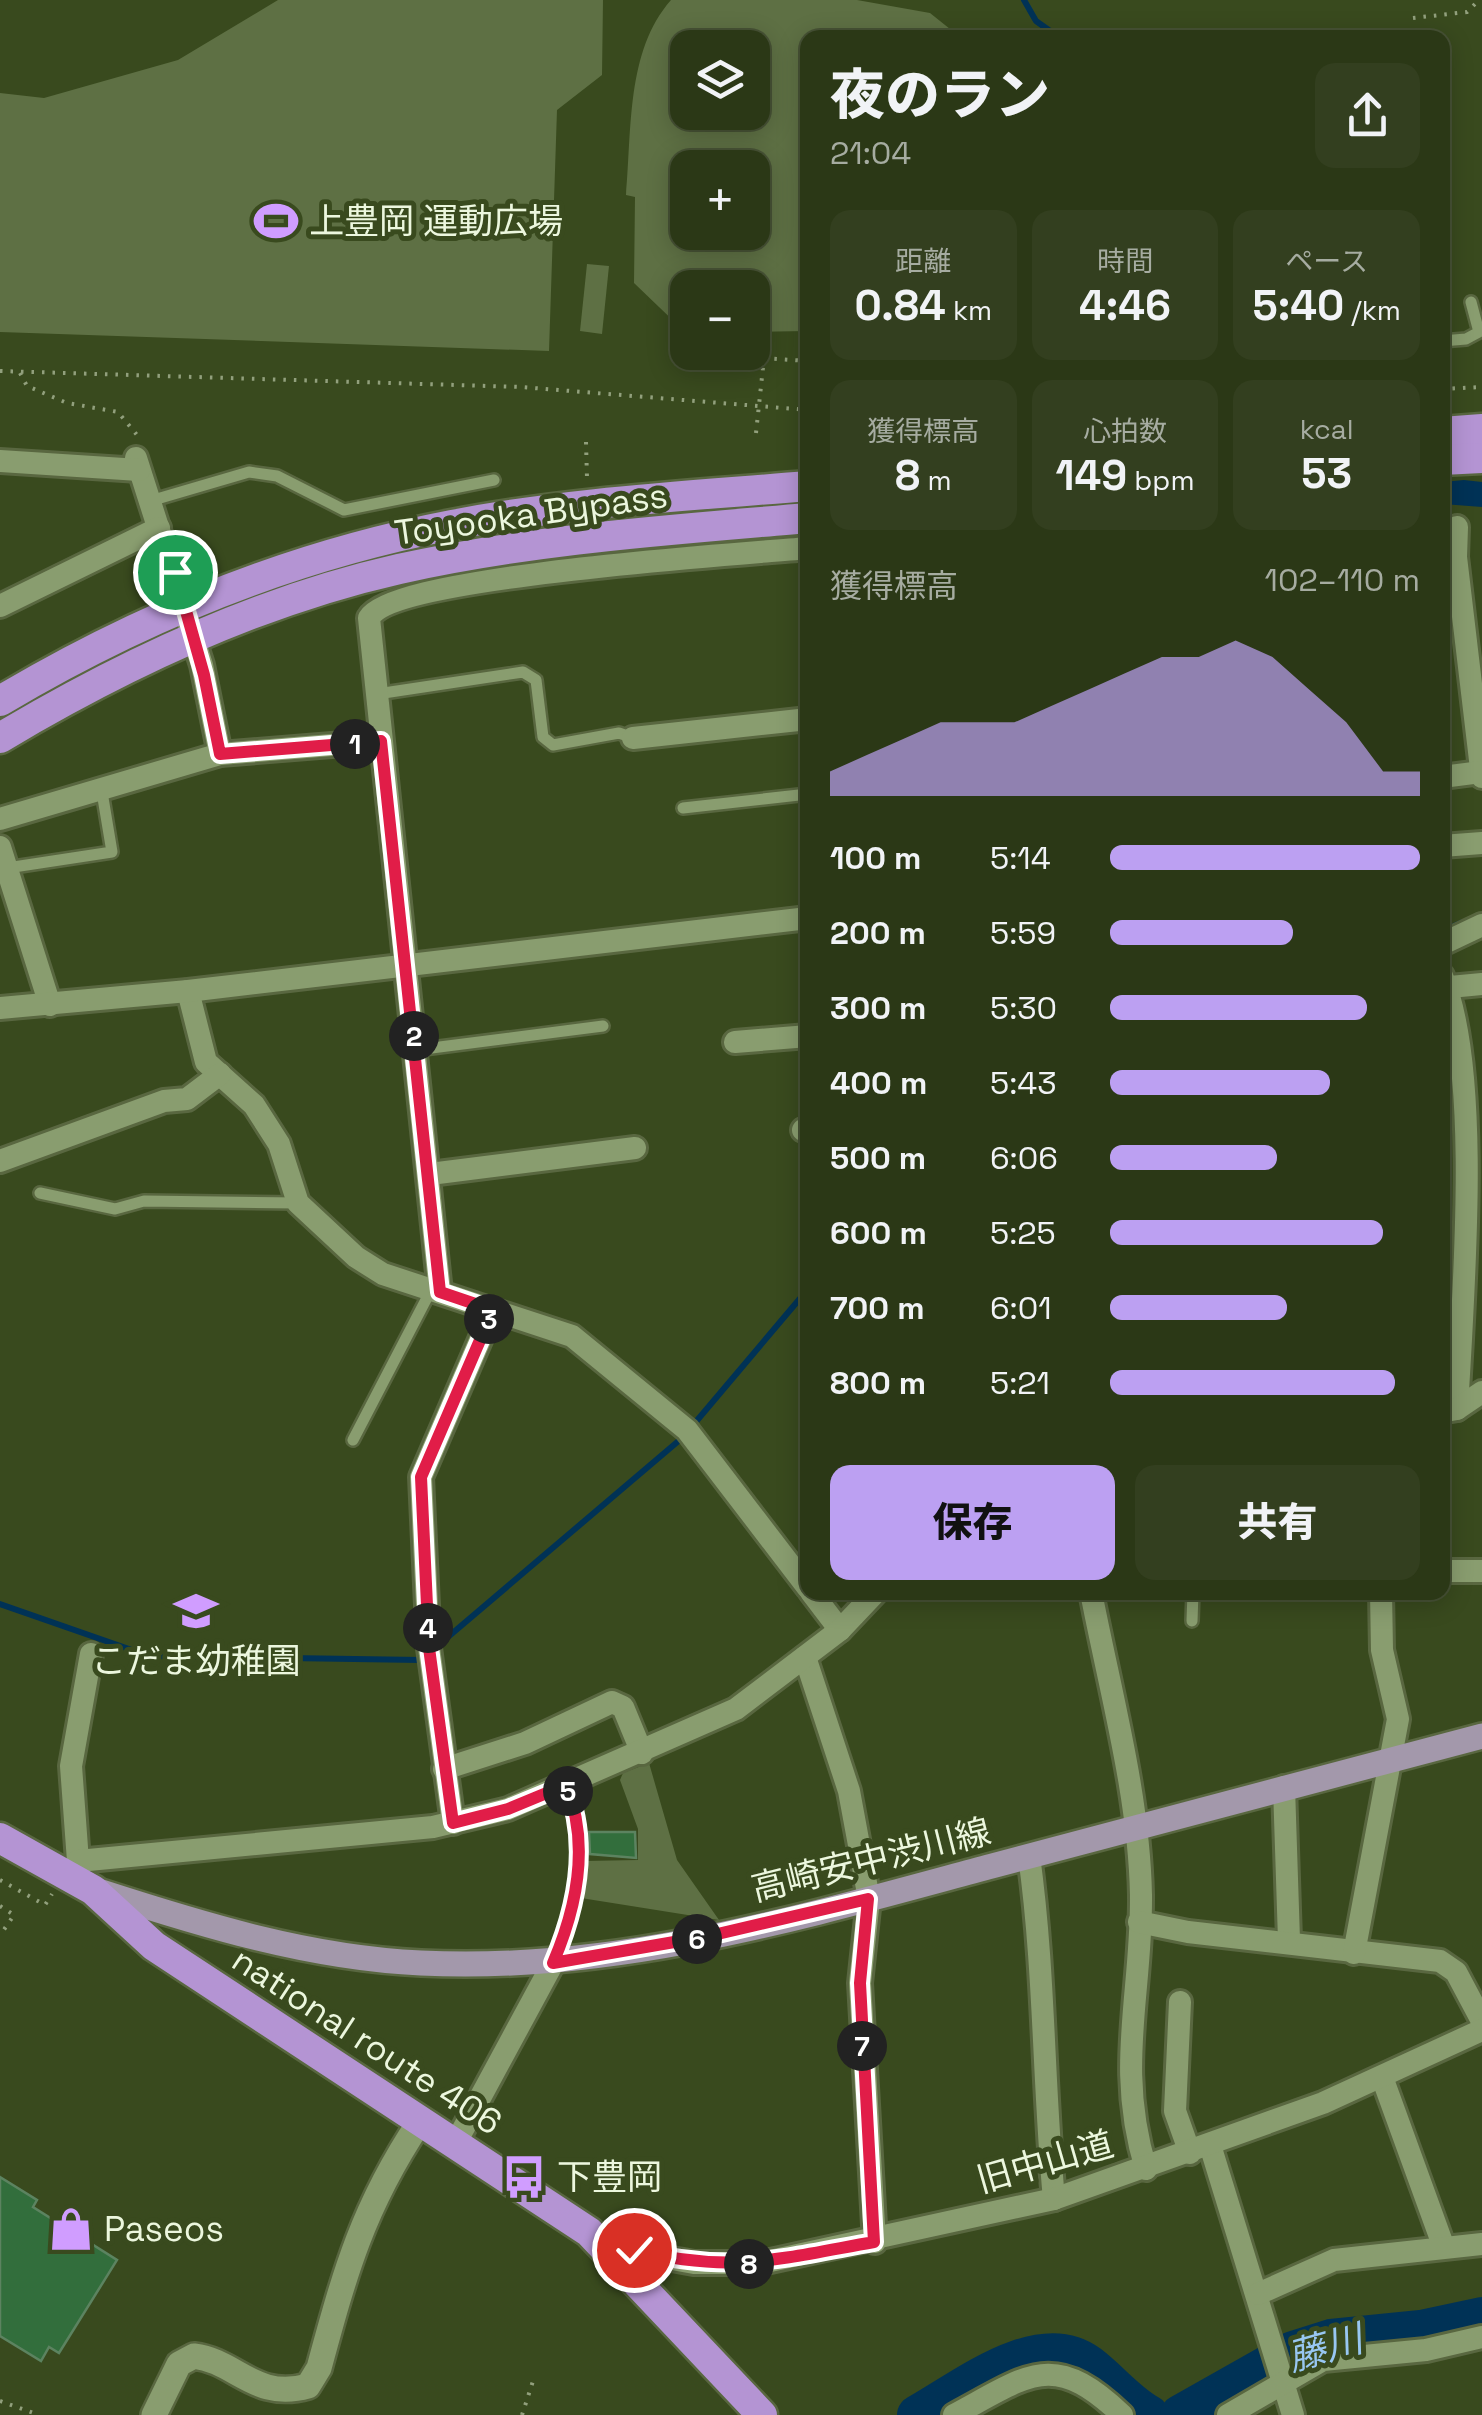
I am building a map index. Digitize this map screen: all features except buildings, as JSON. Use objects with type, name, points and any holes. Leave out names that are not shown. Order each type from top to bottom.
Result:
[{"type":"highway","points":[[1450,432],[1482,430]]},
{"type":"highway","points":[[1450,460],[1482,458]]},
{"type":"highway","name":"Toyooka Bypass","points":[[0,701],[69,660],[184,604],[310,560],[454,524],[597,505],[800,487]]},
{"type":"highway","name":"Toyooka Bypass","points":[[0,738],[194,636],[309,594],[445,559],[595,536],[800,519]]},
{"type":"highway","points":[[0,1838],[73,1881]]},
{"type":"highway","name":"national route 406","points":[[73,1881],[154,1946],[454,2146],[520,2185],[606,2247]]},
{"type":"highway","points":[[606,2247],[762,2415]]},
{"type":"main road","name":"高崎安中渋川線","points":[[73,1881],[230,1931],[356,1957],[420,1963],[553,1963],[709,1936],[868,1899],[1482,1736]]},
{"type":"street","points":[[0,461],[138,464],[194,636],[220,754]]},
{"type":"street","points":[[1450,776],[1482,774],[1450,528],[1482,525]]},
{"type":"street","points":[[0,606],[159,528]]},
{"type":"street","points":[[435,1292],[430,1174],[369,618],[382,604],[487,580],[800,549]]},
{"type":"street","points":[[633,738],[800,720]]},
{"type":"street","points":[[0,819],[102,792],[220,754],[381,741]]},
{"type":"street","points":[[1450,845],[1482,843]]},
{"type":"street","points":[[4,857],[50,1005]]},
{"type":"street","points":[[0,1008],[188,991],[800,919]]},
{"type":"street","points":[[1450,940],[1482,924]]},
{"type":"street","points":[[1450,982],[1482,984]]},
{"type":"street","points":[[188,991],[206,1062],[254,1105],[278,1144],[298,1204],[369,1266],[435,1292],[572,1336],[688,1430],[800,1578]]},
{"type":"street","points":[[1450,1410],[1477,1185],[1480,1107],[1476,1072],[1453,1027]]},
{"type":"street","points":[[735,1042],[800,1037]]},
{"type":"street","points":[[0,1161],[164,1101],[187,1099],[220,1074]]},
{"type":"street","points":[[430,1174],[635,1148]]},
{"type":"street","points":[[453,1823],[429,1648],[421,1477],[493,1310]]},
{"type":"street","points":[[1450,1410],[1482,1392]]},
{"type":"street","points":[[1450,1571],[1482,1571]]},
{"type":"street","points":[[817,1600],[840,1630]]},
{"type":"street","points":[[91,1654],[71,1766],[73,1881],[453,1823],[508,1809],[736,1709],[840,1630],[868,1600]]},
{"type":"street","points":[[1092,1600],[1134,1826],[1139,1922],[1128,2056],[1132,2122],[1146,2169]]},
{"type":"street","points":[[1354,1953],[1398,1719],[1382,1650],[1381,1600]]},
{"type":"street","points":[[805,1657],[849,1791],[868,1899],[860,1983],[874,2242]]},
{"type":"street","points":[[444,1769],[525,1743],[612,1702],[623,1707],[642,1753]]},
{"type":"street","points":[[1284,1787],[1289,1940]]},
{"type":"street","points":[[1029,1856],[1042,1949],[1043,2084],[1054,2200]]},
{"type":"street","points":[[1139,1922],[1188,1932],[1289,1940],[1354,1953],[1440,1961],[1456,1972],[1482,2021]]},
{"type":"street","points":[[454,2146],[553,1963]]},
{"type":"street","points":[[1180,2002],[1175,2111],[1200,2149],[1258,2294],[1287,2412]]},
{"type":"street","name":"旧中山道","points":[[606,2247],[728,2266],[874,2242],[1054,2200],[1200,2149],[1382,2078],[1482,2030]]},
{"type":"street","points":[[1382,2078],[1443,2245]]},
{"type":"street","points":[[154,2415],[179,2364],[194,2356],[252,2384],[296,2390],[308,2386],[318,2368],[357,2232],[390,2167],[419,2123]]},
{"type":"street","points":[[1258,2294],[1334,2260],[1443,2245],[1482,2244]]},
{"type":"street","points":[[1228,2415],[1281,2377],[1335,2357],[1426,2350],[1482,2337]]},
{"type":"street","points":[[954,2415],[1034,2375],[1065,2376],[1088,2383],[1122,2415]]},
{"type":"lane","points":[[1450,340],[1479,332],[1471,302]]},
{"type":"lane","points":[[150,502],[250,472],[277,476],[344,510],[494,480]]},
{"type":"lane","points":[[376,694],[523,672],[536,680],[543,736],[553,745],[619,733],[633,738]]},
{"type":"lane","points":[[4,857],[112,852],[102,792]]},
{"type":"lane","points":[[683,808],[800,795]]},
{"type":"lane","points":[[416,1050],[603,1026]]},
{"type":"lane","points":[[40,1193],[114,1209],[144,1201],[298,1204]]},
{"type":"lane","points":[[353,1440],[435,1292]]},
{"type":"lane","points":[[1192,1621],[1193,1600]]},
{"type":"lane","points":[[553,1963],[578,1881],[578,1828],[566,1785]]},
{"type":"path","points":[[1413,18],[1467,12],[1478,0]]},
{"type":"path","points":[[770,358],[800,360]]},
{"type":"path","points":[[756,433],[763,370]]},
{"type":"path","points":[[0,371],[521,387],[800,409]]},
{"type":"path","points":[[19,371],[26,386],[67,403],[118,412],[141,440],[138,464]]},
{"type":"path","points":[[1450,389],[1482,388]]},
{"type":"path","points":[[586,442],[588,487]]},
{"type":"path","points":[[0,1880],[45,1905],[73,1881]]},
{"type":"path","points":[[0,1906],[14,1915],[3,1931]]},
{"type":"path","points":[[522,2415],[532,2381]]},
{"type":"path","points":[[0,2400],[39,2415]]},
{"type":"green space","name":"上豊岡 運動広場","points":[[278,0],[603,0],[602,75],[557,110],[549,351],[0,332],[0,93],[44,98],[178,60]]},
{"type":"green space","points":[[671,0],[857,0],[930,13],[951,30],[800,30],[800,331],[770,332],[770,270],[670,270],[670,318],[634,283],[635,197],[626,195],[639,67],[656,20]]},
{"type":"green space","points":[[587,264],[609,266],[602,334],[580,331]]},
{"type":"green space","points":[[649,1763],[677,1860],[719,1920],[581,1898],[584,1861],[638,1860],[638,1829],[620,1780],[623,1773]]},
{"type":"water","points":[[1450,481],[1482,482],[1482,507],[1450,505]]},
{"type":"waterway","points":[[1024,0],[1036,21],[1049,30]]},
{"type":"waterway","points":[[1450,928],[1463,922]]},
{"type":"waterway","points":[[694,1424],[800,1298]]},
{"type":"waterway","points":[[435,1648],[682,1438]]},
{"type":"waterway","points":[[0,1604],[149,1656],[421,1660],[426,1656]]},
{"type":"waterway","name":"藤川","points":[[1180,2415],[1293,2351],[1331,2339],[1421,2330],[1482,2317]]},
{"type":"waterway","name":"藤川","points":[[917,2415],[1001,2367],[1047,2353],[1069,2355],[1089,2365],[1149,2415]]},
{"type":"place","name":"上豊岡 運動広場","points":[[276,221]]},
{"type":"place","name":"こだま幼稚園","points":[[196,1611]]},
{"type":"place","name":"下豊岡","points":[[524,2177]]},
{"type":"place","name":"Paseos","points":[[71,2229]]},
{"type":"route","points":[[175,572],[204,675],[220,754],[381,741],[440,1292],[493,1310],[421,1477],[429,1648],[453,1823],[508,1809],[566,1785],[578,1828],[578,1881],[553,1963],[709,1936],[868,1899],[860,1983],[874,2242],[728,2266],[694,2264],[634,2250]]}]
